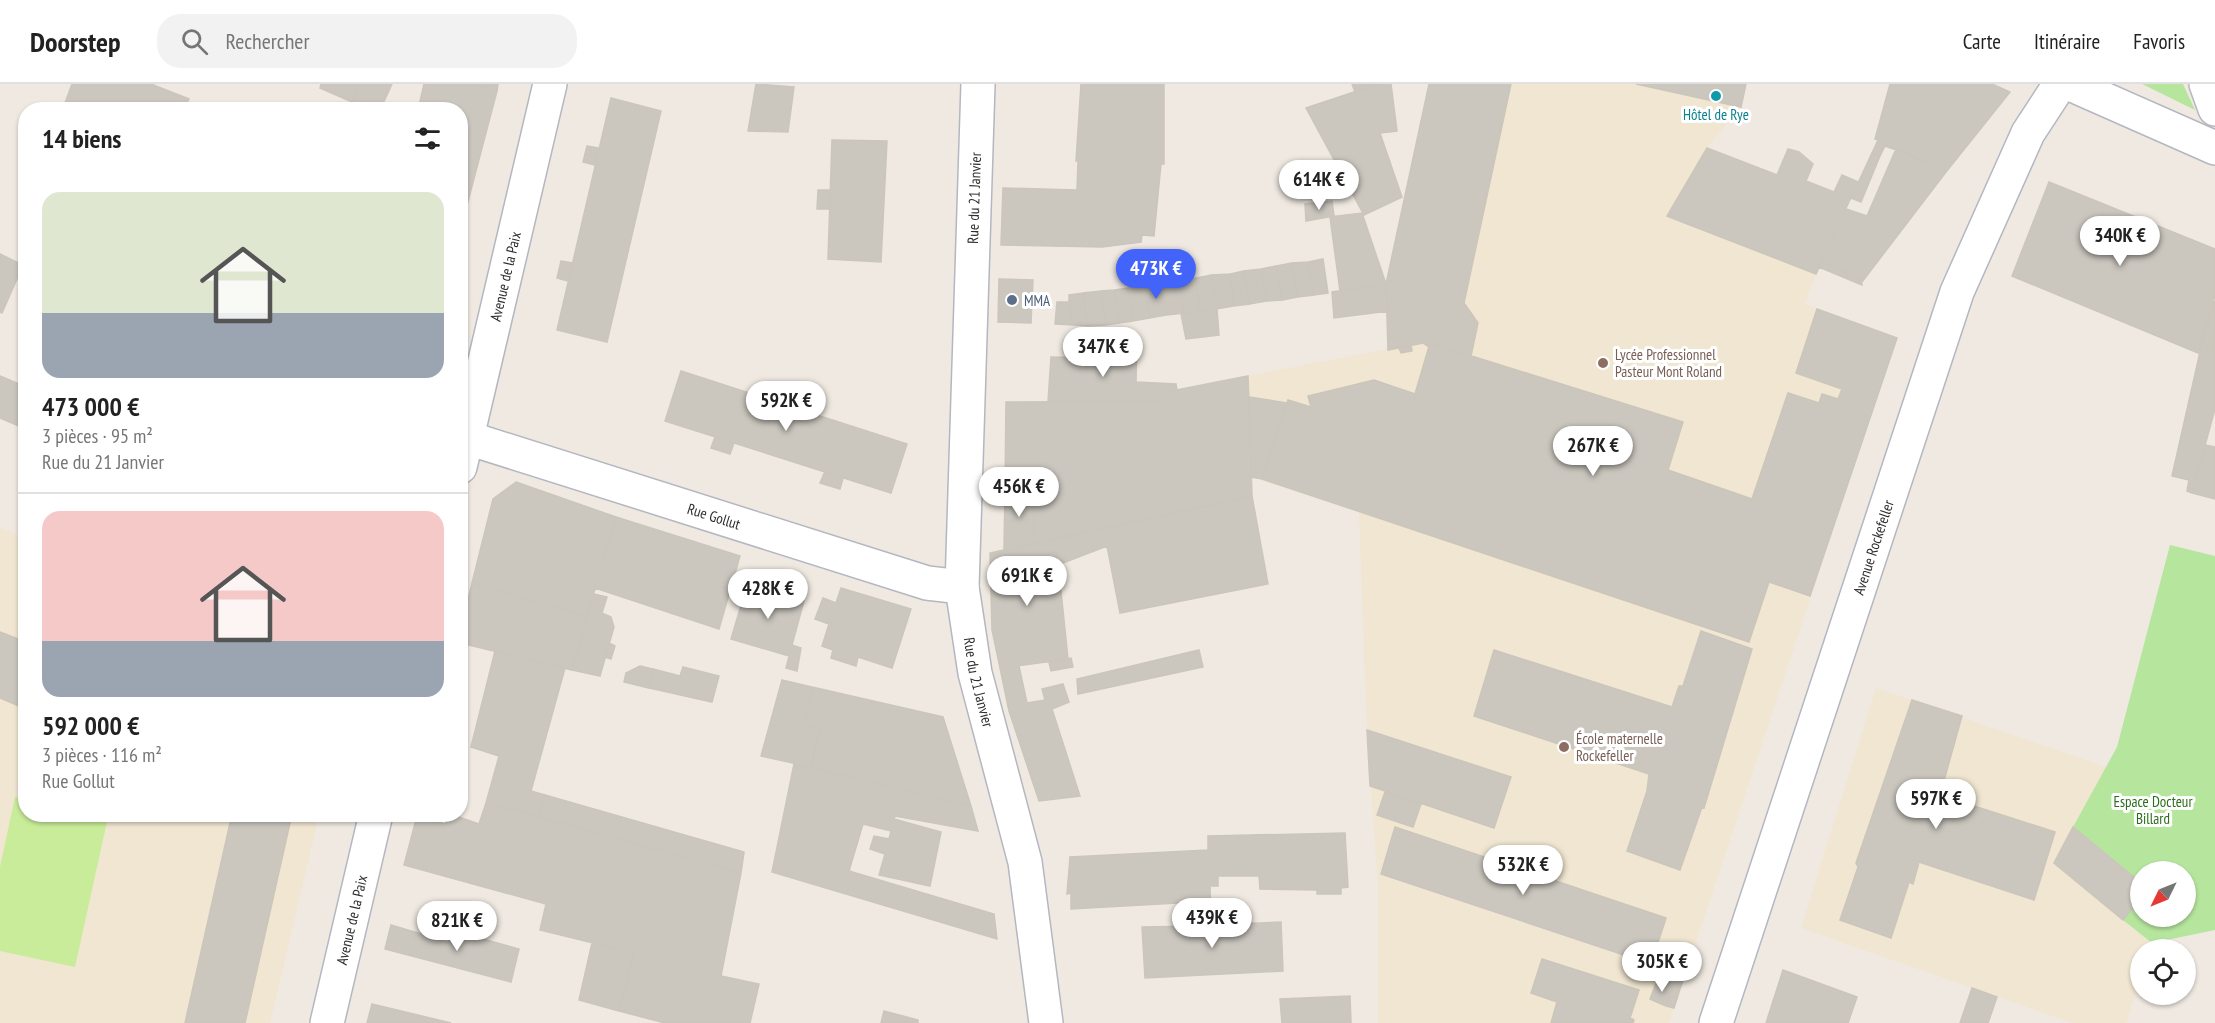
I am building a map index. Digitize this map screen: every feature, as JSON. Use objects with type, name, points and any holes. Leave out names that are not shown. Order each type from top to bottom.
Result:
[{"type":"street","name":"Avenue de la Paix","points":[[468,435],[550,84]]},
{"type":"street","name":"Rue du 21 Janvier","points":[[978,84],[962,587],[975,673],[1025,862],[1046,1023]]},
{"type":"street","name":"Avenue Rockefeller","points":[[1716,1023],[1957,292],[2028,133],[2060,84]]},
{"type":"street","points":[[2070,84],[2215,148]]},
{"type":"street","points":[[2206,84],[2215,109]]},
{"type":"street","name":"Rue Gollut","points":[[468,453],[927,583],[962,587]]},
{"type":"street","name":"Avenue de la Paix","points":[[327,1023],[374,822]]},
{"type":"shaded area","points":[[1429,84],[1636,84],[1741,107],[1707,148],[1668,216],[1816,274],[1805,304],[1897,338],[1689,963],[1666,957],[1657,981],[1680,989],[1669,1023],[1378,1023],[1378,887],[1367,730],[1359,512],[1251,477],[1248,376],[1388,349]]},
{"type":"shaded area","points":[[0,528],[18,535],[18,822],[317,822],[270,1023],[0,1023]]},
{"type":"shaded area","points":[[1876,688],[2106,767],[2054,863],[2147,939],[2130,939],[2132,1005],[2126,1023],[2073,1023],[1801,928]]},
{"type":"green space","points":[[2142,84],[2183,84],[2195,110]]},
{"type":"green space","name":"Espace Docteur Billard","points":[[2170,545],[2215,556],[2215,930],[2171,939],[2147,939],[2132,927],[2196,927],[2196,861],[2130,861],[2130,874],[2073,827],[2117,747]]},
{"type":"green space","points":[[15,797],[18,798],[18,822],[107,822],[75,967],[0,951],[0,867]]},
{"type":"green space","name":"Espace Docteur Billard","points":[[2130,911],[2130,926],[2123,920]]},
{"type":"building","points":[[72,84],[151,84],[189,99],[188,102],[65,102]]},
{"type":"building","points":[[321,84],[358,84],[352,102],[320,88]]},
{"type":"building","points":[[358,84],[392,84],[384,102],[352,102]]},
{"type":"building","points":[[424,84],[474,84],[497,91],[468,201],[468,102],[420,102]]},
{"type":"building","points":[[474,84],[498,84],[497,91]]},
{"type":"building","points":[[756,84],[794,87],[788,132],[748,131]]},
{"type":"building","points":[[1081,84],[1164,84],[1164,164],[1161,164],[1154,236],[1142,235],[1141,242],[1102,247],[1001,245],[1003,188],[1077,190],[1078,161],[1076,161]]},
{"type":"building","points":[[1352,84],[1378,84],[1355,92]]},
{"type":"building","points":[[1378,84],[1391,84],[1397,131],[1380,133],[1402,197],[1364,215],[1306,108]]},
{"type":"building","points":[[1429,84],[1511,84],[1464,303],[1478,323],[1471,356],[1430,343],[1429,347],[1423,343],[1388,350],[1386,284]]},
{"type":"building","name":"Hôtel de Rye","points":[[1636,84],[1746,84],[1741,107]]},
{"type":"building","points":[[1890,84],[1992,84],[2010,92],[1946,172],[1916,157],[1885,146],[1880,156],[1872,153],[1878,140],[1875,139]]},
{"type":"building","points":[[611,98],[661,111],[607,342],[557,330]]},
{"type":"building","points":[[832,140],[887,141],[881,262],[828,259]]},
{"type":"building","points":[[587,146],[599,148],[595,165],[583,162]]},
{"type":"building","points":[[1707,148],[1777,175],[1788,149],[1799,152],[1813,164],[1806,181],[1834,192],[1842,175],[1858,182],[1816,274],[1667,216]]},
{"type":"building","points":[[1896,149],[1946,172],[1862,282],[1822,261],[1846,209],[1867,216]]},
{"type":"building","points":[[1872,153],[1880,156],[1861,202],[1851,198]]},
{"type":"building","points":[[2049,182],[2215,249],[2215,296],[2198,353],[2012,276]]},
{"type":"building","points":[[818,190],[830,190],[830,209],[817,209]]},
{"type":"building","points":[[1332,201],[1334,216],[1306,221],[1305,204]]},
{"type":"building","points":[[1362,213],[1386,284],[1340,291],[1330,217]]},
{"type":"building","points":[[0,254],[18,263],[18,276],[2,313],[0,312]]},
{"type":"building","points":[[1323,259],[1328,293],[1314,295],[1308,262]]},
{"type":"building","points":[[561,261],[573,263],[568,281],[557,278]]},
{"type":"building","points":[[1822,261],[1861,280],[1862,285],[1819,267]]},
{"type":"building","points":[[1308,262],[1314,295],[1298,297],[1292,263]]},
{"type":"building","points":[[1292,263],[1298,297],[1282,300],[1276,266]]},
{"type":"building","points":[[1276,266],[1282,300],[1267,301],[1261,269]]},
{"type":"building","points":[[1261,269],[1267,301],[1250,304],[1244,271]]},
{"type":"building","points":[[1244,271],[1250,304],[1234,306],[1230,274]]},
{"type":"building","points":[[1230,274],[1234,306],[1217,309],[1212,275]]},
{"type":"building","points":[[1212,275],[1217,309],[1200,311],[1196,278]]},
{"type":"building","points":[[1196,278],[1200,311],[1184,313],[1180,280]]},
{"type":"building","points":[[999,279],[1033,280],[1031,323],[998,322]]},
{"type":"building","points":[[1180,280],[1184,313],[1167,315],[1162,282]]},
{"type":"building","points":[[1162,282],[1167,315],[1150,318],[1144,285]]},
{"type":"building","points":[[1386,284],[1388,311],[1334,318],[1332,292]]},
{"type":"building","points":[[1144,285],[1150,318],[1133,321],[1128,288]]},
{"type":"building","points":[[1128,288],[1133,321],[1120,323],[1115,290]]},
{"type":"building","points":[[1115,290],[1120,323],[1106,325],[1101,291]]},
{"type":"building","points":[[1101,291],[1106,325],[1088,326],[1083,293]]},
{"type":"building","points":[[1083,293],[1088,326],[1073,325],[1069,295]]},
{"type":"building","points":[[1057,302],[1069,302],[1073,325],[1055,324]]},
{"type":"building","points":[[2215,302],[2215,348],[2202,343]]},
{"type":"building","points":[[1217,309],[1219,335],[1186,339],[1181,314]]},
{"type":"building","points":[[1817,309],[1897,338],[1810,596],[1769,582],[1749,642],[1262,479],[1288,400],[1311,407],[1308,396],[1374,380],[1415,394],[1430,343],[1683,422],[1668,470],[1752,499],[1788,393],[1819,403],[1822,394],[1838,399],[1842,389],[1796,373]]},
{"type":"building","points":[[2202,343],[2215,348],[2215,409],[2192,493],[2187,491],[2189,480],[2172,476]]},
{"type":"building","points":[[1103,344],[1137,344],[1136,382],[1176,384],[1177,391],[1162,393],[1161,401],[1048,402],[1051,357],[1102,358]]},
{"type":"building","points":[[1411,345],[1412,351],[1401,353],[1399,348]]},
{"type":"building","points":[[681,371],[907,444],[891,493],[665,421]]},
{"type":"building","points":[[0,376],[18,384],[18,426],[0,418]]},
{"type":"building","points":[[1248,376],[1252,496],[1034,544],[1034,489],[1005,489],[1006,402],[1161,401],[1162,393]]},
{"type":"building","points":[[1249,397],[1287,403],[1262,479],[1251,477]]},
{"type":"building","points":[[715,437],[734,443],[730,454],[711,448]]},
{"type":"building","points":[[2205,445],[2215,447],[2215,499],[2192,493]]},
{"type":"building","points":[[825,471],[843,478],[840,489],[820,483]]},
{"type":"building","points":[[516,482],[616,517],[587,616],[472,583],[493,499]]},
{"type":"building","points":[[1005,489],[1034,489],[1034,544],[1004,550]]},
{"type":"building","points":[[1252,496],[1268,584],[1120,613],[1107,546],[1058,565],[1057,552],[1041,554],[1039,542]]},
{"type":"building","points":[[616,517],[740,556],[719,629],[595,588]]},
{"type":"building","points":[[1039,542],[1041,554],[1057,552],[1068,659],[1000,668],[992,630],[990,553]]},
{"type":"building","points":[[748,582],[804,601],[789,656],[731,639]]},
{"type":"building","points":[[472,583],[587,616],[572,670],[468,645],[468,599]]},
{"type":"building","points":[[841,588],[911,609],[892,668],[858,657],[856,666],[831,658],[833,650],[822,646],[829,624],[815,619],[823,598],[836,603]]},
{"type":"building","points":[[594,594],[607,597],[602,613],[611,617],[614,627],[600,676],[572,670]]},
{"type":"building","points":[[1701,631],[1752,649],[1704,808],[1702,807],[1680,870],[1627,851],[1647,791],[1649,774],[1474,716],[1494,650],[1672,707],[1679,686],[1683,686]]},
{"type":"building","points":[[0,632],[18,639],[18,706],[0,698]]},
{"type":"building","points":[[609,643],[615,646],[611,659],[605,657]]},
{"type":"building","points":[[792,645],[801,648],[797,671],[786,668]]},
{"type":"building","points":[[1199,650],[1203,667],[1078,694],[1077,679]]},
{"type":"building","points":[[495,651],[565,668],[531,791],[545,795],[539,816],[486,803],[499,756],[471,747]]},
{"type":"building","points":[[1071,658],[1073,667],[1051,671],[1049,662]]},
{"type":"building","points":[[640,666],[653,669],[649,688],[624,682],[626,673]]},
{"type":"building","points":[[1019,666],[1027,703],[1045,700],[1042,689],[1063,684],[1069,702],[1052,709],[1080,796],[1039,801],[1009,711],[1000,668]]},
{"type":"building","points":[[683,667],[719,676],[712,702],[649,688],[653,669],[680,676]]},
{"type":"building","points":[[782,680],[812,687],[805,725],[820,728],[811,767],[761,756]]},
{"type":"building","points":[[812,687],[943,717],[971,806],[811,767],[820,728],[805,725]]},
{"type":"building","points":[[1912,700],[1962,716],[1940,795],[2055,832],[2034,900],[1919,862],[1913,884],[1909,882],[1891,938],[1840,920],[1858,867],[1856,863]]},
{"type":"building","points":[[1367,730],[1511,777],[1494,828],[1370,786]]},
{"type":"building","points":[[794,764],[971,806],[978,831],[895,816],[894,819],[941,832],[930,886],[879,875],[885,854],[870,849],[874,836],[889,839],[891,831],[863,824],[849,871],[994,914],[997,939],[772,872]]},
{"type":"building","points":[[1385,792],[1421,804],[1413,827],[1377,815]]},
{"type":"building","points":[[545,795],[744,852],[741,873],[539,816]]},
{"type":"building","points":[[486,803],[741,873],[721,976],[759,984],[750,1023],[665,1023],[619,1011],[634,953],[540,930],[546,904],[404,865],[415,822],[445,824],[446,822],[468,820],[479,824]]},
{"type":"building","points":[[230,822],[290,822],[245,1023],[185,1023]]},
{"type":"building","points":[[1395,827],[1666,918],[1651,964],[1381,874]]},
{"type":"building","points":[[2073,827],[2130,874],[2130,911],[2123,920],[2054,863]]},
{"type":"building","points":[[1345,833],[1348,887],[1341,888],[1341,894],[1317,894],[1317,890],[1260,889],[1259,876],[1218,876],[1218,886],[1210,886],[1211,920],[1197,920],[1196,902],[1071,909],[1071,893],[1067,894],[1070,857],[1208,850],[1208,836]]},
{"type":"building","points":[[1197,920],[1211,920],[1212,925],[1281,922],[1283,971],[1145,978],[1142,927],[1198,926]]},
{"type":"building","points":[[391,925],[448,942],[451,930],[519,949],[511,982],[385,949]]},
{"type":"building","points":[[592,943],[634,953],[619,1011],[579,1000]]},
{"type":"building","points":[[1665,957],[1689,963],[1680,989],[1657,981]]},
{"type":"building","points":[[1542,959],[1639,990],[1630,1018],[1634,1020],[1633,1023],[1551,1023],[1557,1002],[1531,993]]},
{"type":"building","points":[[1783,970],[1857,997],[1848,1023],[1766,1023]]},
{"type":"building","points":[[1657,981],[1673,987],[1666,1006],[1650,999]]},
{"type":"building","points":[[1673,987],[1680,989],[1674,1008],[1666,1006]]},
{"type":"building","points":[[1972,988],[1997,997],[1988,1023],[1960,1023]]},
{"type":"building","points":[[1350,996],[1351,1023],[1282,1023],[1280,999]]},
{"type":"building","points":[[372,1004],[451,1023],[367,1023]]},
{"type":"building","points":[[884,1011],[918,1020],[918,1023],[881,1023]]},
{"type":"place","name":"Hôtel de Rye","points":[[1716,96]]},
{"type":"place","name":"MMA","points":[[1012,300]]},
{"type":"place","name":"Lycée Professionnel Pasteur Mont Roland","points":[[1603,363]]},
{"type":"place","name":"École maternelle Rockefeller","points":[[1564,747]]}]
